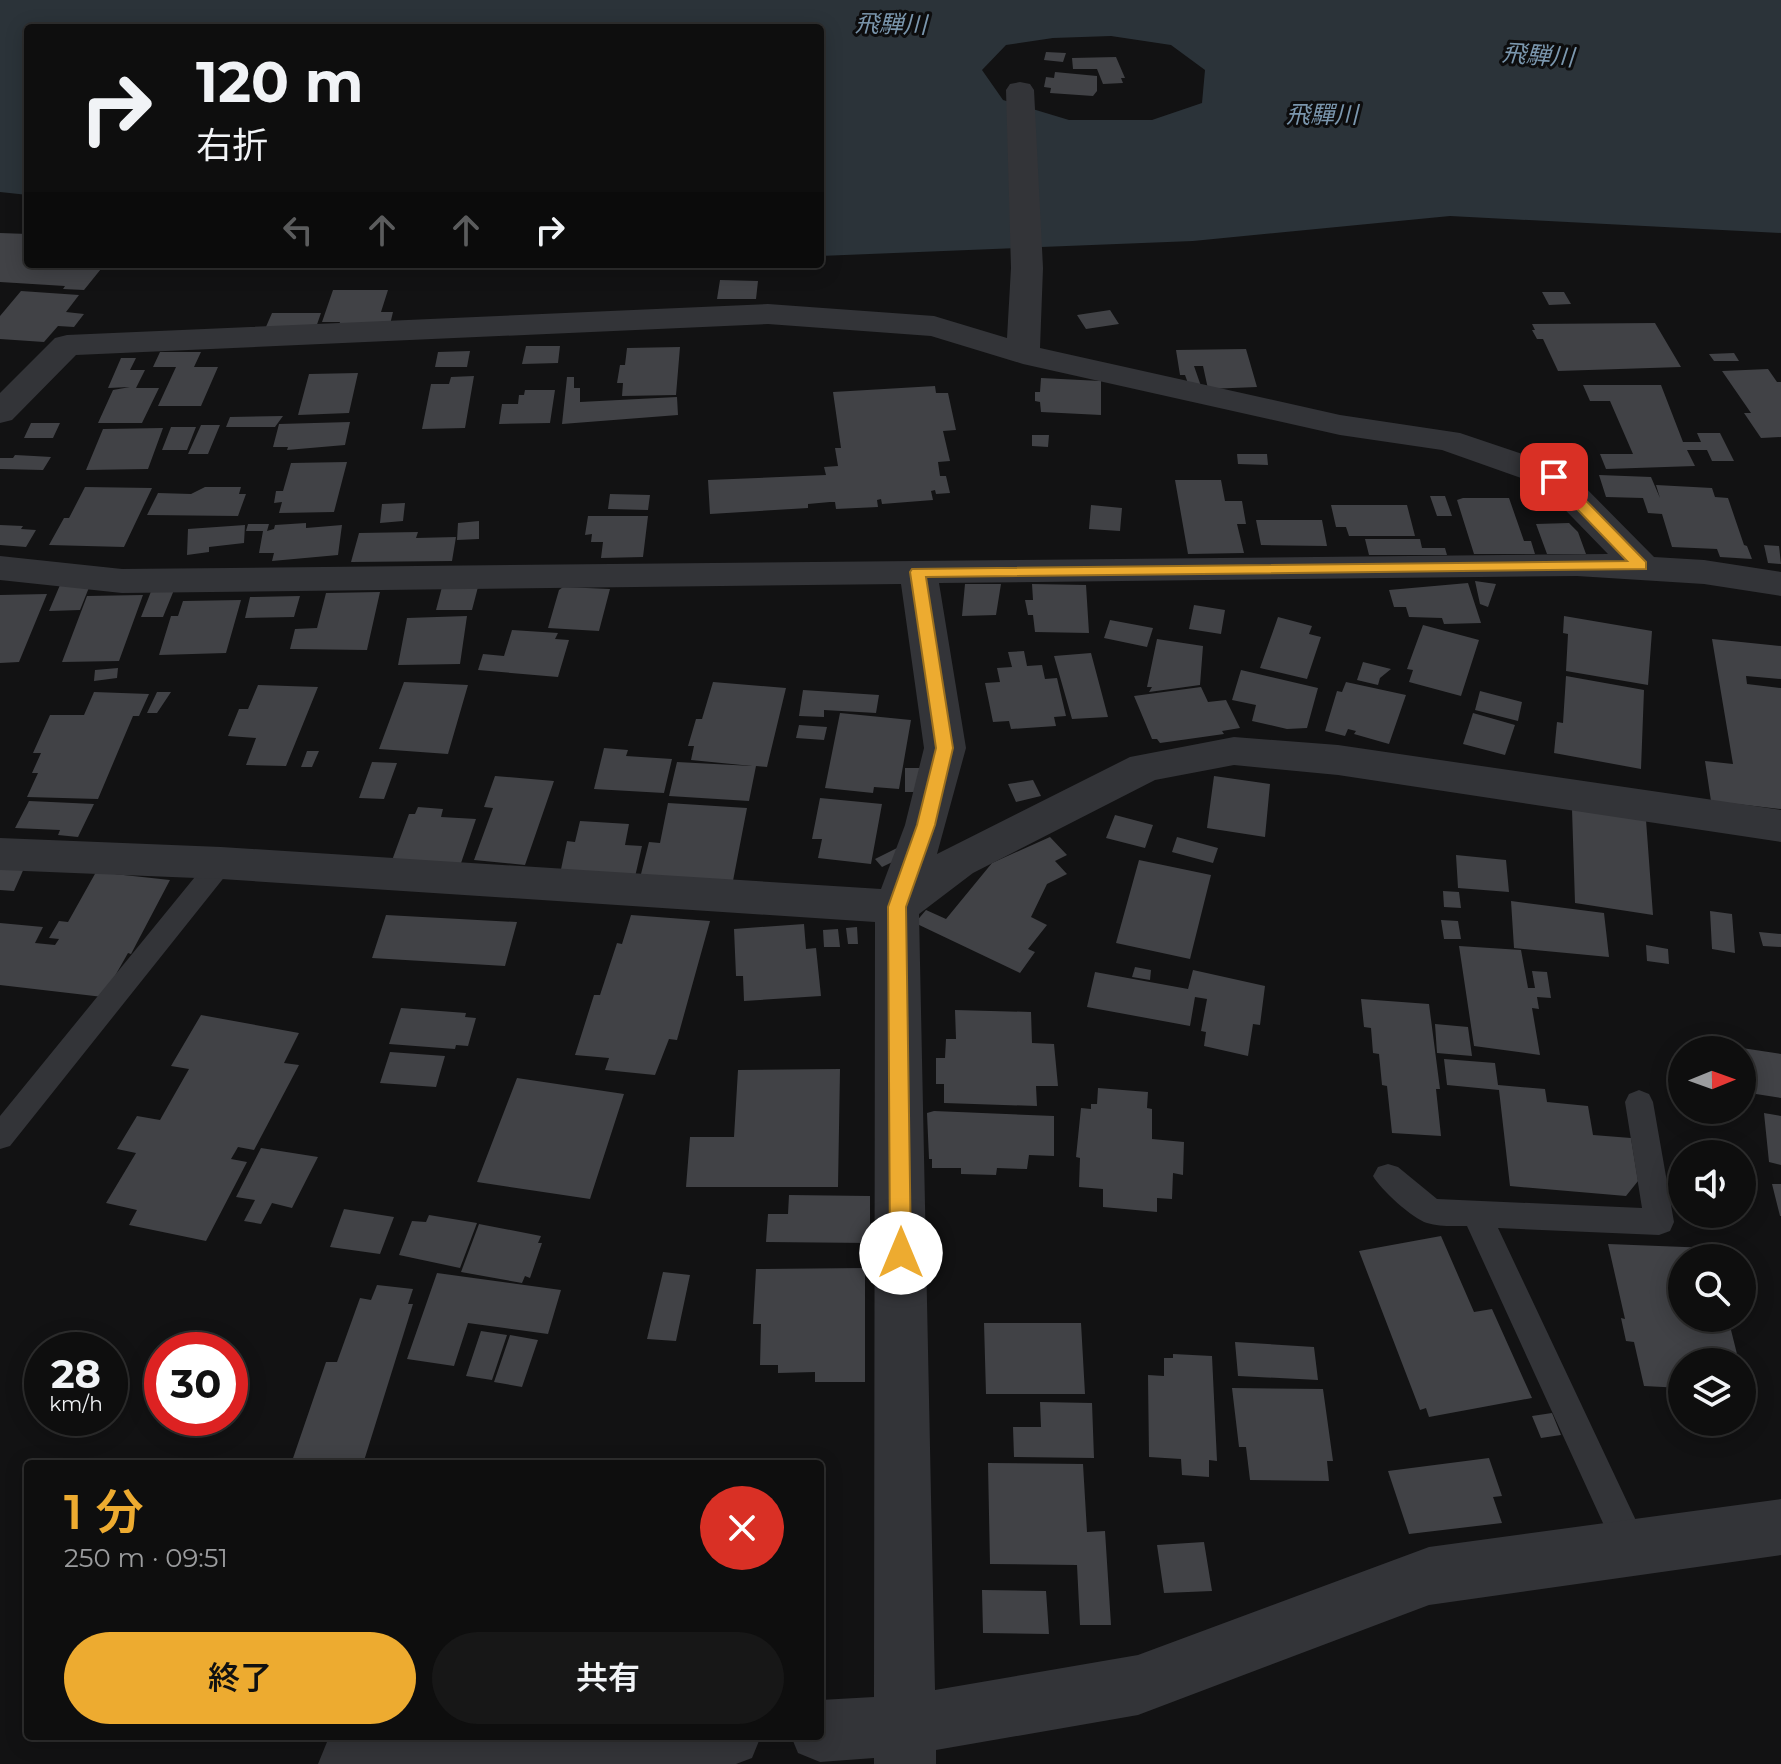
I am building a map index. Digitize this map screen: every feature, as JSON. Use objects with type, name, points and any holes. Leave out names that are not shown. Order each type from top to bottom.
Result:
[{"type":"street","points":[[1020,90],[1027,268],[1023,354]]},
{"type":"street","points":[[0,413],[67,345],[768,314],[934,326],[1023,354],[1340,425],[1448,440],[1554,477],[1641,566]]},
{"type":"street","points":[[0,568],[122,581],[1641,566],[1781,584]]},
{"type":"street","points":[[905,1745],[897,907],[926,825],[945,748],[918,572]]},
{"type":"street","points":[[0,854],[221,863],[897,907],[958,862],[1145,767],[1234,751],[1338,760],[1781,826]]},
{"type":"street","points":[[824,1732],[905,1745],[1138,1685],[1429,1576],[1781,1527]]},
{"type":"street","points":[[349,1764],[665,1740]]},
{"type":"lane","points":[[0,1137],[221,863]]},
{"type":"lane","points":[[1388,1176],[1431,1212],[1659,1222],[1639,1102]]},
{"type":"lane","points":[[1476,1214],[1631,1546]]},
{"type":"water","name":"飛驒川","points":[[0,0],[1781,0],[1781,233],[1450,216],[1193,241],[824,256],[824,24],[24,24],[24,195],[0,192]],"holes":[[[1111,36],[1171,45],[1205,70],[1202,103],[1152,120],[1069,120],[1003,100],[982,70],[1006,45],[1053,38]]]},
{"type":"building","points":[[1046,52],[1066,53],[1063,62],[1044,60]]},
{"type":"building","points":[[1116,57],[1125,78],[1121,78],[1123,83],[1103,84],[1097,69],[1073,69],[1072,58]]},
{"type":"building","points":[[1055,72],[1097,76],[1097,91],[1093,96],[1050,93],[1051,88],[1044,87],[1046,77],[1054,78]]},
{"type":"building","points":[[0,233],[24,234],[24,268],[102,268],[84,290],[0,282]]},
{"type":"building","points":[[720,280],[758,281],[756,299],[717,299]]},
{"type":"building","points":[[333,290],[388,290],[381,312],[393,312],[387,337],[334,337],[340,322],[322,322]]},
{"type":"building","points":[[21,291],[79,295],[66,312],[84,314],[74,327],[58,326],[44,342],[0,339],[0,316]]},
{"type":"building","points":[[1542,292],[1564,292],[1571,304],[1549,305]]},
{"type":"building","points":[[1110,310],[1119,324],[1086,329],[1077,315]]},
{"type":"building","points":[[272,313],[321,313],[313,336],[262,336]]},
{"type":"building","points":[[1655,323],[1681,367],[1558,371],[1543,339],[1537,339],[1532,330],[1535,330],[1532,324]]},
{"type":"building","points":[[526,346],[560,346],[558,363],[522,364]]},
{"type":"building","points":[[680,347],[676,395],[622,396],[623,383],[617,383],[620,365],[625,365],[627,348]]},
{"type":"building","points":[[1246,349],[1257,387],[1208,389],[1203,366],[1194,366],[1202,389],[1190,389],[1185,375],[1180,375],[1176,350]]},
{"type":"building","points":[[470,351],[467,367],[435,367],[438,352]]},
{"type":"building","points":[[160,352],[201,352],[194,367],[218,367],[201,406],[158,406],[176,367],[153,367]]},
{"type":"building","points":[[1734,353],[1739,361],[1714,361],[1709,354]]},
{"type":"building","points":[[121,358],[136,358],[130,370],[145,370],[136,388],[159,388],[142,423],[98,423],[113,390],[130,387],[108,388]]},
{"type":"building","points":[[1768,369],[1777,382],[1781,382],[1781,437],[1761,438],[1744,413],[1751,413],[1722,371]]},
{"type":"building","points":[[358,373],[349,413],[298,415],[309,374]]},
{"type":"building","points":[[474,376],[465,428],[422,429],[431,384],[449,384],[451,377]]},
{"type":"building","points":[[567,377],[574,377],[574,388],[580,388],[580,402],[677,397],[678,415],[562,424]]},
{"type":"building","points":[[1041,378],[1101,381],[1101,415],[1041,412],[1040,402],[1035,401],[1035,392],[1040,392]]},
{"type":"building","points":[[1583,385],[1661,385],[1683,442],[1701,442],[1697,433],[1720,433],[1734,461],[1712,461],[1707,450],[1687,450],[1695,466],[1606,469],[1600,454],[1633,454],[1610,401],[1590,401]]},
{"type":"building","points":[[935,386],[936,393],[948,393],[956,430],[943,431],[950,461],[938,462],[940,476],[946,476],[950,493],[936,494],[935,490],[931,491],[933,500],[882,504],[881,499],[877,500],[878,507],[836,509],[835,502],[830,502],[808,504],[808,508],[710,514],[708,480],[826,475],[824,467],[838,466],[835,448],[841,448],[833,392]]},
{"type":"building","points":[[525,390],[555,390],[550,423],[499,424],[502,404],[518,404],[519,395],[524,395]]},
{"type":"building","points":[[283,416],[275,427],[226,427],[230,417]]},
{"type":"building","points":[[350,422],[345,445],[287,450],[288,447],[273,447],[279,424]]},
{"type":"building","points":[[31,423],[60,423],[53,438],[24,438]]},
{"type":"building","points":[[201,425],[220,425],[208,454],[188,454]]},
{"type":"building","points":[[171,427],[196,427],[187,450],[162,450]]},
{"type":"building","points":[[163,428],[148,469],[86,470],[103,429]]},
{"type":"building","points":[[1032,435],[1049,435],[1048,447],[1032,446]]},
{"type":"building","points":[[1237,454],[1267,454],[1268,465],[1238,464]]},
{"type":"building","points":[[15,455],[51,457],[43,470],[0,469],[0,458],[13,458]]},
{"type":"building","points":[[347,462],[334,512],[279,513],[282,502],[274,503],[276,491],[283,491],[291,463]]},
{"type":"building","points":[[1599,475],[1651,477],[1660,498],[1656,485],[1712,488],[1715,497],[1728,498],[1752,559],[1720,557],[1717,549],[1672,547],[1662,514],[1648,513],[1643,498],[1606,497]]},
{"type":"building","points":[[1175,480],[1221,480],[1225,501],[1242,501],[1246,524],[1237,524],[1244,553],[1188,554]]},
{"type":"building","points":[[85,487],[152,488],[124,547],[49,545],[64,518],[69,518]]},
{"type":"building","points":[[205,487],[241,487],[239,494],[246,494],[238,516],[147,515],[158,493],[191,494]]},
{"type":"building","points":[[610,494],[650,495],[648,510],[608,509]]},
{"type":"building","points":[[1430,496],[1445,496],[1452,516],[1437,516]]},
{"type":"building","points":[[1509,498],[1524,541],[1531,541],[1535,554],[1474,554],[1457,500]]},
{"type":"building","points":[[405,503],[403,521],[380,523],[382,504]]},
{"type":"building","points":[[1091,505],[1122,508],[1120,531],[1089,529]]},
{"type":"building","points":[[1331,505],[1407,505],[1415,536],[1349,536],[1346,527],[1336,527]]},
{"type":"building","points":[[588,516],[648,516],[643,557],[601,558],[603,542],[591,542],[592,534],[585,535]]},
{"type":"building","points":[[1256,520],[1322,520],[1327,546],[1261,545]]},
{"type":"building","points":[[479,521],[479,539],[457,540],[458,523]]},
{"type":"building","points":[[306,523],[306,528],[342,525],[338,555],[272,561],[274,553],[259,553],[263,531],[246,531],[248,524],[269,524],[267,531],[274,529],[275,525]]},
{"type":"building","points":[[1569,523],[1578,532],[1586,554],[1547,554],[1536,524]]},
{"type":"building","points":[[0,525],[36,530],[26,547],[0,545]]},
{"type":"building","points":[[245,525],[244,543],[209,547],[209,552],[187,555],[188,529]]},
{"type":"building","points":[[418,532],[416,538],[456,537],[452,561],[351,562],[359,533]]},
{"type":"building","points":[[1365,539],[1420,539],[1422,548],[1445,548],[1447,555],[1369,555]]},
{"type":"building","points":[[1764,545],[1779,546],[1781,564],[1768,563]]},
{"type":"building","points":[[1475,581],[1496,584],[1488,607],[1480,604]]},
{"type":"building","points":[[1468,583],[1481,623],[1444,624],[1442,618],[1409,617],[1406,607],[1394,607],[1389,590]]},
{"type":"building","points":[[965,584],[1001,584],[996,615],[962,616]]},
{"type":"building","points":[[1032,584],[1086,585],[1089,633],[1035,632],[1033,615],[1028,615],[1025,600],[1033,600]]},
{"type":"building","points":[[60,585],[90,585],[80,610],[49,611]]},
{"type":"building","points":[[442,587],[478,587],[472,610],[436,610]]},
{"type":"building","points":[[563,587],[610,589],[599,631],[548,628],[559,590]]},
{"type":"building","points":[[152,589],[174,590],[163,617],[141,617]]},
{"type":"building","points":[[380,592],[367,650],[290,649],[295,629],[317,628],[326,593]]},
{"type":"building","points":[[47,594],[19,662],[0,663],[0,595]]},
{"type":"building","points":[[143,595],[119,661],[62,662],[87,596]]},
{"type":"building","points":[[300,596],[294,617],[245,618],[250,597]]},
{"type":"building","points":[[241,600],[226,653],[159,655],[171,616],[178,616],[183,601]]},
{"type":"building","points":[[1194,605],[1225,610],[1221,634],[1189,629]]},
{"type":"building","points":[[467,616],[460,664],[398,665],[407,618]]},
{"type":"building","points":[[1564,616],[1652,631],[1648,685],[1566,671],[1568,634],[1563,633]]},
{"type":"building","points":[[1278,617],[1312,626],[1309,634],[1321,637],[1307,679],[1260,668]]},
{"type":"building","points":[[1110,620],[1153,628],[1147,647],[1104,638]]},
{"type":"building","points":[[1423,625],[1479,640],[1461,696],[1409,682],[1413,670],[1407,669]]},
{"type":"building","points":[[512,630],[558,633],[555,639],[569,640],[558,677],[478,670],[483,654],[504,656]]},
{"type":"building","points":[[1157,639],[1203,646],[1200,685],[1149,692],[1152,687],[1147,687]]},
{"type":"building","points":[[1712,639],[1781,646],[1781,679],[1746,676],[1747,684],[1781,688],[1781,809],[1711,801],[1705,761],[1733,764]]},
{"type":"building","points":[[1024,651],[1027,666],[1042,665],[1045,679],[1057,678],[1066,716],[1054,717],[1056,726],[1011,729],[1009,721],[993,722],[985,683],[1000,682],[997,668],[1012,667],[1008,652]]},
{"type":"building","points":[[1091,653],[1108,717],[1072,719],[1054,656]]},
{"type":"building","points":[[1363,662],[1391,669],[1380,678],[1378,685],[1357,680]]},
{"type":"building","points":[[118,668],[117,678],[94,681],[95,670]]},
{"type":"building","points":[[1241,670],[1318,688],[1307,728],[1287,729],[1252,721],[1256,705],[1232,700]]},
{"type":"building","points":[[1566,676],[1644,690],[1641,769],[1554,753],[1557,722],[1563,723]]},
{"type":"building","points":[[404,682],[468,685],[448,754],[379,749]]},
{"type":"building","points":[[713,682],[786,688],[767,767],[756,766],[749,801],[669,796],[677,762],[752,766],[691,760],[694,746],[688,746],[696,719],[702,719]]},
{"type":"building","points":[[1346,682],[1406,695],[1389,744],[1354,734],[1356,731],[1348,729],[1345,736],[1325,731],[1337,691],[1342,692]]},
{"type":"building","points":[[258,685],[318,687],[286,766],[246,765],[256,738],[228,736],[239,709],[248,709]]},
{"type":"building","points":[[1201,687],[1208,702],[1226,700],[1240,728],[1222,731],[1224,734],[1160,743],[1152,739],[1134,696]]},
{"type":"building","points":[[803,690],[879,695],[876,713],[824,710],[824,717],[799,716]]},
{"type":"building","points":[[1480,691],[1522,702],[1518,721],[1475,710]]},
{"type":"building","points":[[94,692],[149,694],[139,716],[133,716],[98,799],[27,797],[38,773],[32,773],[41,753],[33,753],[50,715],[84,715]]},
{"type":"building","points":[[157,692],[171,692],[157,713],[147,713]]},
{"type":"building","points":[[840,713],[911,720],[899,789],[874,787],[873,793],[825,788]]},
{"type":"building","points":[[1473,713],[1515,725],[1505,755],[1463,744]]},
{"type":"building","points":[[799,725],[827,727],[824,740],[796,738]]},
{"type":"building","points":[[604,748],[628,750],[626,756],[672,759],[664,793],[594,789]]},
{"type":"building","points":[[307,751],[319,751],[312,767],[301,767]]},
{"type":"building","points":[[372,762],[397,763],[384,799],[359,798]]},
{"type":"building","points":[[905,768],[919,768],[920,792],[905,792]]},
{"type":"building","points":[[495,776],[554,781],[525,865],[474,860],[493,808],[484,807]]},
{"type":"building","points":[[1214,776],[1270,784],[1265,837],[1207,828]]},
{"type":"building","points":[[1033,780],[1041,796],[1016,802],[1008,784]]},
{"type":"building","points":[[820,798],[882,804],[871,864],[818,858],[822,839],[812,839]]},
{"type":"building","points":[[29,801],[94,804],[78,837],[58,835],[60,830],[15,828]]},
{"type":"building","points":[[668,803],[747,808],[732,886],[640,878],[649,842],[660,843]]},
{"type":"building","points":[[418,807],[443,809],[441,817],[476,819],[459,869],[391,863],[409,814],[415,814]]},
{"type":"building","points":[[1572,809],[1646,820],[1653,915],[1575,903]]},
{"type":"building","points":[[1115,815],[1153,825],[1145,848],[1106,838]]},
{"type":"building","points":[[580,821],[629,824],[625,845],[642,846],[635,877],[560,874],[567,841],[575,842]]},
{"type":"building","points":[[1050,837],[1067,855],[1055,861],[1067,874],[1047,884],[1031,917],[1047,925],[1028,949],[1035,952],[1020,973],[915,923],[926,910],[946,919],[992,863]]},
{"type":"building","points":[[1177,837],[1218,848],[1213,863],[1172,852]]},
{"type":"building","points":[[901,846],[909,854],[882,867],[875,859]]},
{"type":"building","points":[[1456,855],[1506,860],[1509,892],[1458,888]]},
{"type":"building","points":[[1139,860],[1211,875],[1190,959],[1116,943]]},
{"type":"building","points":[[0,865],[25,866],[14,891],[0,890]]},
{"type":"building","points":[[96,872],[170,880],[131,954],[128,953],[103,997],[0,985],[0,923],[43,927],[35,943],[55,945],[59,939],[49,938],[59,921],[68,922]]},
{"type":"building","points":[[1443,891],[1459,892],[1461,908],[1444,907]]},
{"type":"building","points":[[1511,901],[1604,913],[1609,957],[1514,948]]},
{"type":"building","points":[[1710,911],[1732,914],[1735,953],[1712,949]]},
{"type":"building","points":[[386,915],[517,922],[505,966],[372,958]]},
{"type":"building","points":[[631,915],[710,921],[677,1040],[669,1039],[655,1075],[605,1070],[609,1058],[575,1055],[594,995],[600,995],[617,943],[622,944]]},
{"type":"building","points":[[1441,920],[1458,921],[1461,939],[1444,939]]},
{"type":"building","points":[[804,924],[806,949],[816,948],[821,996],[744,1001],[743,976],[736,976],[734,929]]},
{"type":"building","points":[[857,927],[858,944],[848,944],[846,928]]},
{"type":"building","points":[[838,929],[840,947],[824,947],[823,930]]},
{"type":"building","points":[[1759,932],[1781,934],[1781,947],[1763,946]]},
{"type":"building","points":[[1646,945],[1668,949],[1669,964],[1647,961]]},
{"type":"building","points":[[1459,946],[1521,950],[1528,988],[1535,988],[1532,971],[1547,972],[1551,998],[1537,997],[1539,1009],[1532,1008],[1540,1055],[1474,1046]]},
{"type":"building","points":[[1135,967],[1151,970],[1150,980],[1132,977]]},
{"type":"building","points":[[1193,970],[1265,986],[1260,1025],[1253,1024],[1248,1056],[1204,1046],[1206,1032],[1201,1031],[1207,999],[1195,997],[1190,1026],[1087,1007],[1095,972],[1188,989]]},
{"type":"building","points":[[1361,999],[1429,1004],[1440,1089],[1436,1089],[1441,1136],[1392,1133],[1387,1086],[1382,1085],[1379,1054],[1373,1053],[1371,1028],[1364,1027]]},
{"type":"building","points":[[401,1008],[466,1013],[465,1017],[476,1018],[468,1046],[456,1045],[455,1049],[389,1044]]},
{"type":"building","points":[[955,1010],[1031,1012],[1032,1043],[1054,1044],[1058,1086],[1036,1086],[1037,1106],[944,1103],[944,1084],[936,1084],[936,1058],[945,1058],[946,1039],[956,1039]]},
{"type":"building","points":[[201,1015],[299,1033],[284,1063],[299,1065],[254,1150],[238,1147],[231,1159],[247,1162],[206,1241],[129,1225],[137,1210],[106,1203],[136,1153],[117,1149],[137,1116],[160,1120],[189,1069],[171,1066]]},
{"type":"building","points":[[1435,1024],[1468,1027],[1472,1056],[1437,1053]]},
{"type":"building","points":[[1756,1050],[1781,1054],[1781,1098],[1756,1094]]},
{"type":"building","points":[[390,1052],[445,1056],[436,1087],[380,1083]]},
{"type":"building","points":[[1444,1059],[1495,1063],[1498,1085],[1545,1089],[1547,1102],[1588,1106],[1593,1135],[1631,1138],[1638,1181],[1626,1196],[1510,1186],[1499,1090],[1447,1085]]},
{"type":"building","points":[[840,1069],[838,1187],[686,1187],[690,1137],[734,1137],[738,1070]]},
{"type":"building","points":[[517,1078],[624,1094],[590,1199],[477,1182]]},
{"type":"building","points":[[1098,1088],[1148,1092],[1147,1108],[1152,1109],[1152,1139],[1184,1142],[1183,1175],[1173,1173],[1172,1199],[1157,1198],[1157,1212],[1103,1207],[1103,1189],[1079,1187],[1080,1158],[1076,1157],[1081,1108],[1091,1109],[1091,1104],[1097,1104]]},
{"type":"building","points":[[927,1113],[1054,1116],[1054,1156],[1029,1155],[1027,1169],[997,1168],[996,1175],[961,1174],[961,1168],[932,1168]]},
{"type":"building","points":[[1764,1113],[1781,1116],[1781,1165],[1769,1162]]},
{"type":"building","points":[[261,1148],[318,1157],[292,1208],[272,1203],[261,1224],[244,1221],[255,1200],[236,1197]]},
{"type":"building","points":[[1772,1184],[1781,1184],[1781,1216],[1780,1216]]},
{"type":"building","points":[[789,1195],[870,1196],[870,1243],[766,1242],[768,1214],[788,1214]]},
{"type":"building","points":[[344,1209],[394,1217],[380,1254],[330,1247]]},
{"type":"building","points":[[429,1215],[477,1223],[460,1268],[399,1255],[412,1221],[426,1222]]},
{"type":"building","points":[[479,1224],[541,1236],[538,1243],[542,1243],[530,1278],[525,1276],[522,1283],[461,1272]]},
{"type":"building","points":[[1441,1236],[1474,1312],[1492,1309],[1532,1398],[1429,1417],[1426,1408],[1420,1410],[1359,1251]]},
{"type":"building","points":[[1608,1244],[1668,1246],[1668,1332],[1732,1332],[1736,1348],[1668,1348],[1668,1387],[1644,1386],[1634,1342],[1626,1341],[1621,1318],[1625,1319]]},
{"type":"building","points":[[865,1268],[865,1382],[815,1382],[815,1372],[778,1373],[778,1365],[760,1365],[761,1324],[753,1324],[756,1269]]},
{"type":"building","points":[[663,1272],[690,1275],[676,1341],[647,1339]]},
{"type":"building","points":[[437,1273],[561,1290],[548,1334],[468,1323],[454,1366],[407,1359]]},
{"type":"building","points":[[377,1285],[413,1289],[408,1304],[413,1304],[364,1460],[292,1460],[326,1362],[337,1362],[360,1298],[371,1300]]},
{"type":"building","points":[[984,1323],[1081,1323],[1085,1394],[986,1394]]},
{"type":"building","points":[[481,1331],[507,1335],[492,1380],[466,1376]]},
{"type":"building","points":[[510,1335],[538,1340],[522,1387],[494,1382]]},
{"type":"building","points":[[1235,1342],[1314,1347],[1318,1380],[1238,1376]]},
{"type":"building","points":[[1173,1354],[1212,1356],[1217,1461],[1209,1460],[1209,1477],[1182,1475],[1181,1459],[1149,1457],[1148,1375],[1164,1376],[1164,1358],[1173,1358]]},
{"type":"building","points":[[1232,1388],[1323,1389],[1333,1461],[1327,1461],[1329,1481],[1250,1480],[1246,1447],[1239,1447]]},
{"type":"building","points":[[1040,1402],[1092,1403],[1094,1458],[1014,1457],[1013,1427],[1041,1427]]},
{"type":"building","points":[[1552,1413],[1561,1435],[1541,1438],[1532,1416]]},
{"type":"building","points":[[1489,1458],[1502,1496],[1493,1497],[1502,1523],[1409,1534],[1388,1471]]},
{"type":"building","points":[[988,1463],[1083,1464],[1087,1532],[1105,1531],[1111,1625],[1080,1625],[1077,1565],[990,1564]]},
{"type":"building","points":[[1204,1542],[1212,1591],[1164,1593],[1157,1545]]},
{"type":"building","points":[[982,1590],[1046,1591],[1049,1634],[983,1633]]},
{"type":"route","points":[[901,1253],[897,907],[926,825],[945,748],[918,572],[1577,564],[1641,566],[1554,477]]},
{"type":"water label","name":"飛騨川","points":[[891,24]]},
{"type":"water label","name":"飛騨川","points":[[1538,55]]}]
